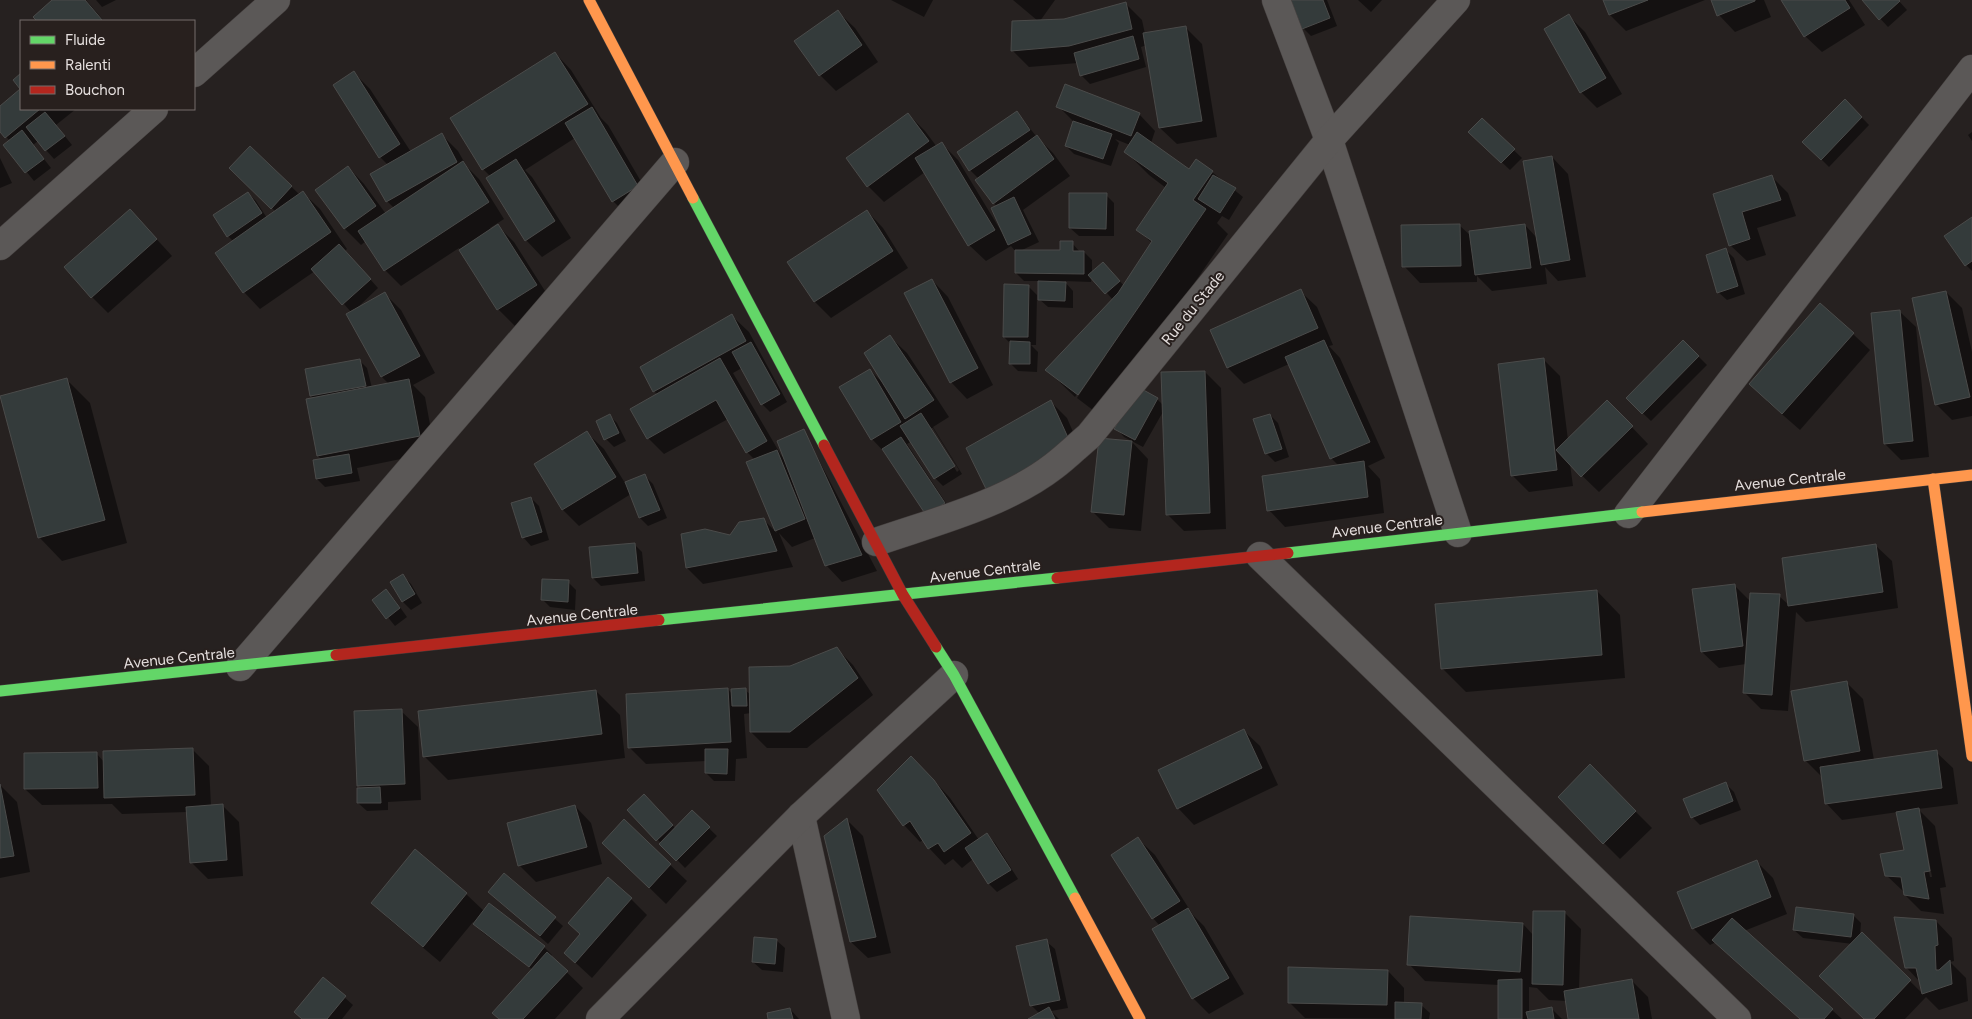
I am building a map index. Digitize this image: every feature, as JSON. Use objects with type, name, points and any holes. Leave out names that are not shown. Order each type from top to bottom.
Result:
[{"type":"main road","points":[[589,0],[903,595],[954,675],[1140,1019]]},
{"type":"main road","name":"Avenue Centrale","points":[[0,691],[240,667],[1260,556],[1972,475]]},
{"type":"main road","points":[[1933,479],[1972,756]]},
{"type":"street","points":[[195,72],[276,0]]},
{"type":"street","points":[[1276,0],[1329,140],[1458,533]]},
{"type":"street","name":"Rue du Stade","points":[[876,542],[984,505],[1053,467],[1089,436],[1329,140],[1456,0]]},
{"type":"street","points":[[1628,514],[1972,69]]},
{"type":"street","points":[[0,246],[153,110]]},
{"type":"street","points":[[240,667],[675,162]]},
{"type":"street","points":[[1260,556],[1737,1019]]},
{"type":"street","points":[[600,1019],[802,816],[954,675]]},
{"type":"street","points":[[802,816],[846,1019]]},
{"type":"building","points":[[52,0],[85,0],[102,20],[36,20],[33,17]]},
{"type":"building","points":[[1291,0],[1323,0],[1330,18],[1302,29]]},
{"type":"building","points":[[1603,0],[1648,0],[1609,15]]},
{"type":"building","points":[[1711,0],[1755,0],[1755,1],[1717,16]]},
{"type":"building","points":[[1781,0],[1845,0],[1850,8],[1804,37]]},
{"type":"building","points":[[1862,0],[1899,0],[1900,1],[1879,20]]},
{"type":"building","points":[[1126,2],[1132,29],[1069,46],[1011,51],[1012,21],[1064,19]]},
{"type":"building","points":[[838,10],[862,45],[819,76],[794,41]]},
{"type":"building","points":[[1569,14],[1606,78],[1580,93],[1544,29]]},
{"type":"building","points":[[1186,26],[1202,121],[1159,128],[1143,33]]},
{"type":"building","points":[[1133,36],[1139,59],[1080,76],[1074,53]]},
{"type":"building","points":[[555,52],[588,104],[482,170],[450,118]]},
{"type":"building","points":[[354,71],[400,144],[379,158],[333,85]]},
{"type":"building","points":[[20,74],[20,89],[13,80]]},
{"type":"building","points":[[1065,84],[1140,113],[1131,136],[1056,107]]},
{"type":"building","points":[[20,89],[20,110],[39,110],[5,138],[0,132],[0,106]]},
{"type":"building","points":[[1845,99],[1862,117],[1821,160],[1802,142]]},
{"type":"building","points":[[592,107],[638,186],[612,202],[565,123]]},
{"type":"building","points":[[1017,111],[1030,130],[969,171],[957,152]]},
{"type":"building","points":[[45,112],[65,136],[45,151],[26,127]]},
{"type":"building","points":[[908,113],[929,141],[867,187],[846,158]]},
{"type":"building","points":[[1482,118],[1515,149],[1501,163],[1468,132]]},
{"type":"building","points":[[1073,121],[1112,134],[1103,159],[1065,146]]},
{"type":"building","points":[[22,130],[44,159],[25,173],[3,145]]},
{"type":"building","points":[[1137,132],[1189,169],[1196,159],[1213,171],[1193,200],[1206,209],[1078,395],[1045,370],[1118,293],[1152,241],[1136,230],[1168,183],[1124,152]]},
{"type":"building","points":[[442,133],[457,162],[386,202],[370,174]]},
{"type":"building","points":[[1037,135],[1054,159],[993,204],[975,180]]},
{"type":"building","points":[[942,142],[995,230],[968,246],[915,158]]},
{"type":"building","points":[[250,146],[292,186],[271,209],[229,168]]},
{"type":"building","points":[[1552,156],[1570,260],[1541,265],[1523,161]]},
{"type":"building","points":[[516,159],[555,221],[525,241],[486,178]]},
{"type":"building","points":[[463,161],[489,202],[384,271],[358,231]]},
{"type":"building","points":[[348,166],[376,206],[344,229],[315,190]]},
{"type":"building","points":[[1213,175],[1236,188],[1220,213],[1198,199]]},
{"type":"building","points":[[1772,175],[1781,200],[1742,212],[1750,239],[1729,246],[1713,194]]},
{"type":"building","points":[[303,191],[331,232],[243,293],[215,253]]},
{"type":"building","points":[[248,192],[262,213],[227,237],[213,215]]},
{"type":"building","points":[[1069,193],[1107,193],[1106,229],[1069,228]]},
{"type":"building","points":[[1014,197],[1031,234],[1008,245],[991,208]]},
{"type":"building","points":[[130,209],[157,239],[91,298],[64,267]]},
{"type":"building","points":[[867,210],[893,251],[814,302],[787,262]]},
{"type":"building","points":[[1972,217],[1972,261],[1965,266],[1944,236]]},
{"type":"building","points":[[498,224],[537,285],[497,310],[459,250]]},
{"type":"building","points":[[1460,224],[1461,266],[1402,267],[1401,225]]},
{"type":"building","points":[[1525,224],[1531,268],[1475,275],[1469,231]]},
{"type":"building","points":[[1060,241],[1073,241],[1073,251],[1084,251],[1084,274],[1015,273],[1015,250],[1060,250]]},
{"type":"building","points":[[339,244],[371,279],[342,305],[311,269]]},
{"type":"building","points":[[1726,248],[1738,286],[1717,293],[1706,255]]},
{"type":"building","points":[[1103,262],[1120,281],[1105,294],[1088,275]]},
{"type":"building","points":[[932,279],[978,368],[950,383],[904,293]]},
{"type":"building","points":[[1038,281],[1066,282],[1065,301],[1038,300]]},
{"type":"building","points":[[1004,284],[1029,285],[1028,337],[1003,337]]},
{"type":"building","points":[[1301,289],[1318,328],[1227,368],[1210,330]]},
{"type":"building","points":[[1946,291],[1970,397],[1935,405],[1912,298]]},
{"type":"building","points":[[385,292],[420,356],[381,377],[346,314]]},
{"type":"building","points":[[1820,303],[1854,333],[1782,414],[1749,384]]},
{"type":"building","points":[[1900,310],[1913,441],[1884,444],[1871,313]]},
{"type":"building","points":[[732,314],[746,341],[653,392],[640,367]]},
{"type":"building","points":[[890,335],[934,400],[905,419],[864,353]]},
{"type":"building","points":[[1324,340],[1370,442],[1330,459],[1285,357]]},
{"type":"building","points":[[1683,340],[1699,356],[1642,414],[1626,398]]},
{"type":"building","points":[[1010,341],[1030,342],[1030,364],[1009,364]]},
{"type":"building","points":[[751,342],[780,394],[761,405],[732,352]]},
{"type":"building","points":[[720,358],[767,441],[746,453],[716,400],[647,439],[630,409]]},
{"type":"building","points":[[1544,358],[1557,470],[1511,476],[1498,364]]},
{"type":"building","points":[[360,359],[366,386],[310,396],[305,369]]},
{"type":"building","points":[[870,369],[901,422],[871,440],[839,387]]},
{"type":"building","points":[[1205,371],[1210,513],[1166,515],[1161,372]]},
{"type":"building","points":[[67,378],[105,520],[38,538],[0,396]]},
{"type":"building","points":[[409,379],[420,436],[317,456],[306,399]]},
{"type":"building","points":[[1138,387],[1158,398],[1135,440],[1114,429]]},
{"type":"building","points":[[1051,400],[1070,442],[988,493],[966,448]]},
{"type":"building","points":[[1607,400],[1633,426],[1581,477],[1556,450]]},
{"type":"building","points":[[921,413],[955,466],[934,479],[900,426]]},
{"type":"building","points":[[610,414],[619,433],[604,440],[596,421]]},
{"type":"building","points":[[1270,414],[1282,449],[1265,454],[1253,419]]},
{"type":"building","points":[[804,429],[862,555],[825,566],[777,441]]},
{"type":"building","points":[[587,431],[616,477],[562,510],[534,464]]},
{"type":"building","points":[[901,437],[945,503],[926,515],[882,449]]},
{"type":"building","points":[[1099,438],[1132,441],[1124,515],[1091,512]]},
{"type":"building","points":[[777,450],[805,519],[775,531],[746,462]]},
{"type":"building","points":[[349,454],[352,473],[316,479],[313,460]]},
{"type":"building","points":[[1364,461],[1368,497],[1267,511],[1262,476]]},
{"type":"building","points":[[645,474],[660,510],[639,518],[625,482]]},
{"type":"building","points":[[531,497],[542,532],[522,538],[511,503]]},
{"type":"building","points":[[764,518],[777,551],[686,568],[681,534],[705,529],[730,535],[739,522]]},
{"type":"building","points":[[635,543],[638,573],[592,578],[589,547]]},
{"type":"building","points":[[1876,544],[1883,592],[1788,606],[1782,558]]},
{"type":"building","points":[[403,574],[415,594],[402,602],[390,582]]},
{"type":"building","points":[[542,579],[569,580],[568,602],[541,600]]},
{"type":"building","points":[[1735,584],[1743,646],[1701,652],[1692,589]]},
{"type":"building","points":[[386,589],[400,608],[386,619],[372,600]]},
{"type":"building","points":[[1597,590],[1602,655],[1441,669],[1435,604]]},
{"type":"building","points":[[1750,593],[1780,594],[1772,695],[1743,693]]},
{"type":"building","points":[[837,647],[858,678],[790,732],[750,732],[749,667],[790,666]]},
{"type":"building","points":[[1847,681],[1860,751],[1804,761],[1791,691]]},
{"type":"building","points":[[728,688],[731,742],[628,748],[626,694]]},
{"type":"building","points":[[746,688],[747,706],[732,706],[731,689]]},
{"type":"building","points":[[596,690],[602,734],[423,757],[418,711]]},
{"type":"building","points":[[402,709],[405,784],[357,786],[354,711]]},
{"type":"building","points":[[1244,729],[1262,768],[1177,809],[1158,770]]},
{"type":"building","points":[[193,748],[195,795],[104,798],[103,751]]},
{"type":"building","points":[[705,749],[728,749],[727,774],[705,773]]},
{"type":"building","points":[[1937,750],[1942,788],[1825,804],[1820,767]]},
{"type":"building","points":[[97,752],[98,788],[24,789],[24,753]]},
{"type":"building","points":[[911,756],[934,780],[971,833],[944,852],[938,843],[928,849],[910,821],[903,826],[877,790]]},
{"type":"building","points":[[1590,764],[1636,811],[1603,844],[1558,797]]},
{"type":"building","points":[[1726,782],[1733,801],[1691,818],[1683,799]]},
{"type":"building","points":[[0,784],[14,856],[0,858]]},
{"type":"building","points":[[380,787],[381,803],[357,803],[357,788]]},
{"type":"building","points":[[644,794],[673,825],[656,841],[627,810]]},
{"type":"building","points":[[223,804],[227,860],[190,863],[186,807]]},
{"type":"building","points":[[575,805],[587,847],[518,866],[507,823]]},
{"type":"building","points":[[1919,808],[1930,871],[1924,872],[1929,899],[1904,895],[1901,877],[1885,876],[1880,854],[1904,850],[1896,812]]},
{"type":"building","points":[[692,810],[710,827],[676,861],[659,844]]},
{"type":"building","points":[[847,818],[876,937],[850,942],[824,836]]},
{"type":"building","points":[[624,819],[671,864],[649,888],[602,843]]},
{"type":"building","points":[[987,833],[1011,870],[988,884],[965,848]]},
{"type":"building","points":[[1138,837],[1180,901],[1152,919],[1111,855]]},
{"type":"building","points":[[415,849],[467,893],[423,947],[371,903]]},
{"type":"building","points":[[1757,860],[1771,897],[1692,929],[1677,892]]},
{"type":"building","points":[[504,873],[556,917],[540,936],[488,892]]},
{"type":"building","points":[[608,877],[632,898],[575,963],[564,953],[580,934],[568,923]]},
{"type":"building","points":[[489,903],[545,946],[529,967],[473,924]]},
{"type":"building","points":[[1796,907],[1854,914],[1851,937],[1793,930]]},
{"type":"building","points":[[1188,908],[1229,978],[1192,999],[1152,929]]},
{"type":"building","points":[[1533,911],[1565,911],[1563,985],[1532,984]]},
{"type":"building","points":[[1410,916],[1523,923],[1520,972],[1407,965]]},
{"type":"building","points":[[1894,917],[1936,920],[1938,945],[1935,946],[1936,970],[1939,970],[1950,960],[1952,984],[1922,994],[1916,968],[1905,968]]},
{"type":"building","points":[[1732,918],[1833,1009],[1824,1019],[1800,1019],[1712,940]]},
{"type":"building","points":[[1862,932],[1911,980],[1874,1019],[1864,1019],[1819,976]]},
{"type":"building","points":[[754,937],[777,939],[775,964],[752,962]]},
{"type":"building","points":[[1047,939],[1060,1000],[1030,1006],[1016,946]]},
{"type":"building","points":[[547,952],[568,971],[523,1019],[499,1019],[492,1013]]},
{"type":"building","points":[[1288,967],[1388,970],[1387,1005],[1288,1003]]},
{"type":"building","points":[[323,977],[346,996],[327,1019],[302,1019],[294,1012]]},
{"type":"building","points":[[1522,979],[1522,1019],[1498,1019],[1498,980]]},
{"type":"building","points":[[1632,979],[1639,1019],[1568,1019],[1564,991]]},
{"type":"building","points":[[1395,1002],[1422,1003],[1421,1019],[1395,1019]]},
{"type":"building","points":[[1049,1007],[1055,1019],[1028,1019]]},
{"type":"building","points":[[1552,1007],[1554,1019],[1528,1019],[1526,1012]]},
{"type":"building","points":[[790,1008],[793,1019],[768,1019],[767,1013]]},
{"type":"traffic: fast","points":[[693,198],[824,445]]},
{"type":"traffic: fast","points":[[1288,553],[1642,512]]},
{"type":"traffic: fast","points":[[659,620],[1057,578]]},
{"type":"traffic: fast","points":[[936,647],[954,675],[1075,898]]},
{"type":"traffic: fast","points":[[0,691],[336,655]]},
{"type":"traffic: slow","points":[[589,0],[693,198]]},
{"type":"traffic: slow","points":[[1642,512],[1972,475]]},
{"type":"traffic: slow","points":[[1933,479],[1972,756]]},
{"type":"traffic: slow","points":[[1075,898],[1140,1019]]},
{"type":"traffic: jam","points":[[824,445],[903,595],[936,647]]},
{"type":"traffic: jam","points":[[1057,578],[1288,553]]},
{"type":"traffic: jam","points":[[336,655],[659,620]]}]
